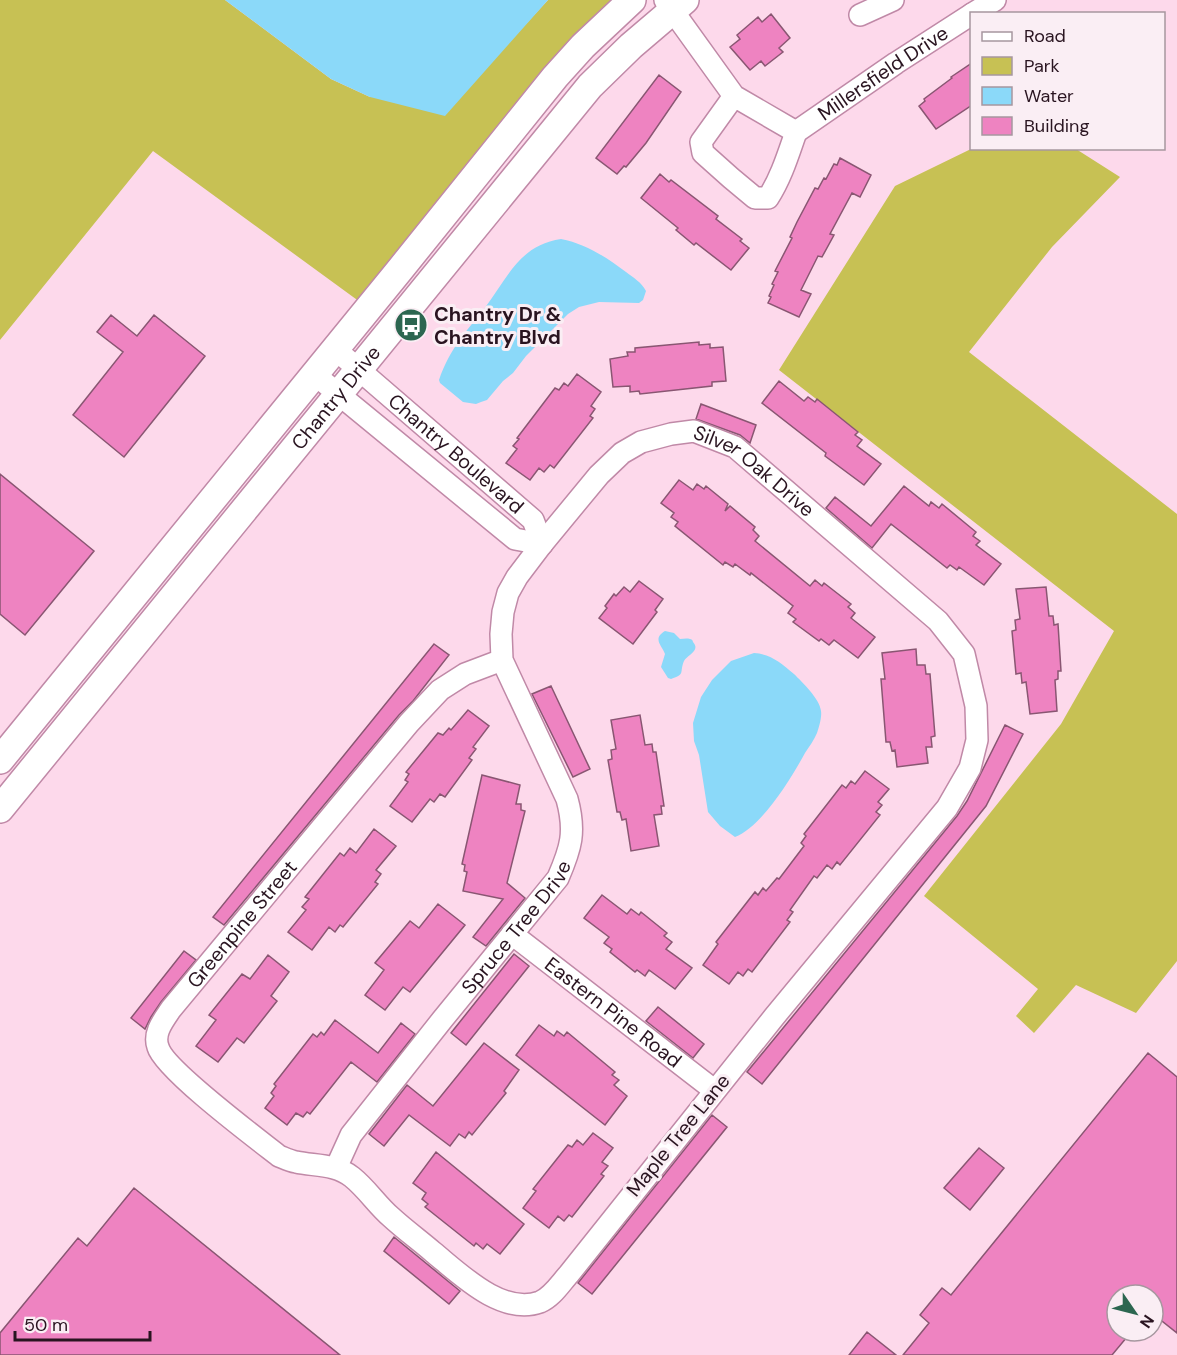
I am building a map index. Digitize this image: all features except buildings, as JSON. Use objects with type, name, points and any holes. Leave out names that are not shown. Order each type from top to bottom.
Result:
[{"type":"street","name":"Chantry Drive","points":[[0,760],[555,77],[583,46],[632,0]]},
{"type":"street","points":[[860,15],[893,0]]},
{"type":"street","name":"Millersfield Drive","points":[[975,12],[995,0]]},
{"type":"street","name":"Chantry Drive","points":[[0,809],[590,86],[674,3]]},
{"type":"street","points":[[674,3],[734,96],[795,132],[787,158],[768,198],[755,198],[703,153],[701,142],[734,96]]},
{"type":"street","name":"Millersfield Drive","points":[[795,132],[970,15]]},
{"type":"street","name":"Chantry Boulevard","points":[[335,349],[533,520],[542,544]]},
{"type":"street","name":"Chantry Boulevard","points":[[314,374],[515,539],[542,544]]},
{"type":"street","name":"Silver Oak Drive","points":[[502,660],[501,634],[508,593],[542,544],[599,475],[622,453],[641,442],[694,431],[735,447],[938,621],[964,654],[976,706],[977,740],[970,768]]},
{"type":"street","name":"Spruce Tree Drive","points":[[336,1168],[351,1135],[558,878],[568,856],[572,817],[567,799],[502,660]]},
{"type":"street","name":"Greenpine Street","points":[[336,1168],[293,1162],[279,1156],[189,1083],[161,1055],[157,1046],[157,1033],[171,1009],[409,723],[440,690],[465,674],[502,660]]},
{"type":"street","name":"Maple Tree Lane","points":[[336,1168],[353,1178],[391,1217],[472,1284],[513,1304],[525,1305],[549,1297],[714,1090],[947,808],[970,768]]},
{"type":"street","name":"Eastern Pine Road","points":[[512,934],[714,1090]]},
{"type":"green space","points":[[0,0],[225,0],[331,79],[370,97],[524,26],[548,0],[617,0],[360,302],[153,151],[0,340]]},
{"type":"green space","points":[[970,149],[1078,150],[1120,177],[1052,247],[969,352],[1177,514],[1177,961],[1136,1013],[1076,985],[1034,1033],[1016,1016],[1038,989],[924,896],[1061,724],[1114,631],[779,370],[895,186]]},
{"type":"water","points":[[225,0],[548,0],[445,116],[370,97],[331,79]]},
{"type":"water","points":[[561,239],[595,252],[632,276],[646,291],[643,300],[639,303],[599,302],[579,307],[568,314],[526,356],[487,400],[476,404],[463,402],[439,380],[453,351],[515,265],[534,248]]},
{"type":"water","points":[[665,631],[674,633],[680,639],[691,639],[695,645],[693,653],[684,661],[680,674],[671,679],[661,667],[665,654],[658,639]]},
{"type":"water","points":[[754,653],[771,657],[794,674],[817,701],[821,716],[814,738],[775,801],[745,832],[735,837],[720,826],[708,812],[699,755],[694,741],[693,723],[701,697],[712,680],[731,661]]},
{"type":"place","name":"Chantry Dr & Chantry Blvd","points":[[411,325]]}]
